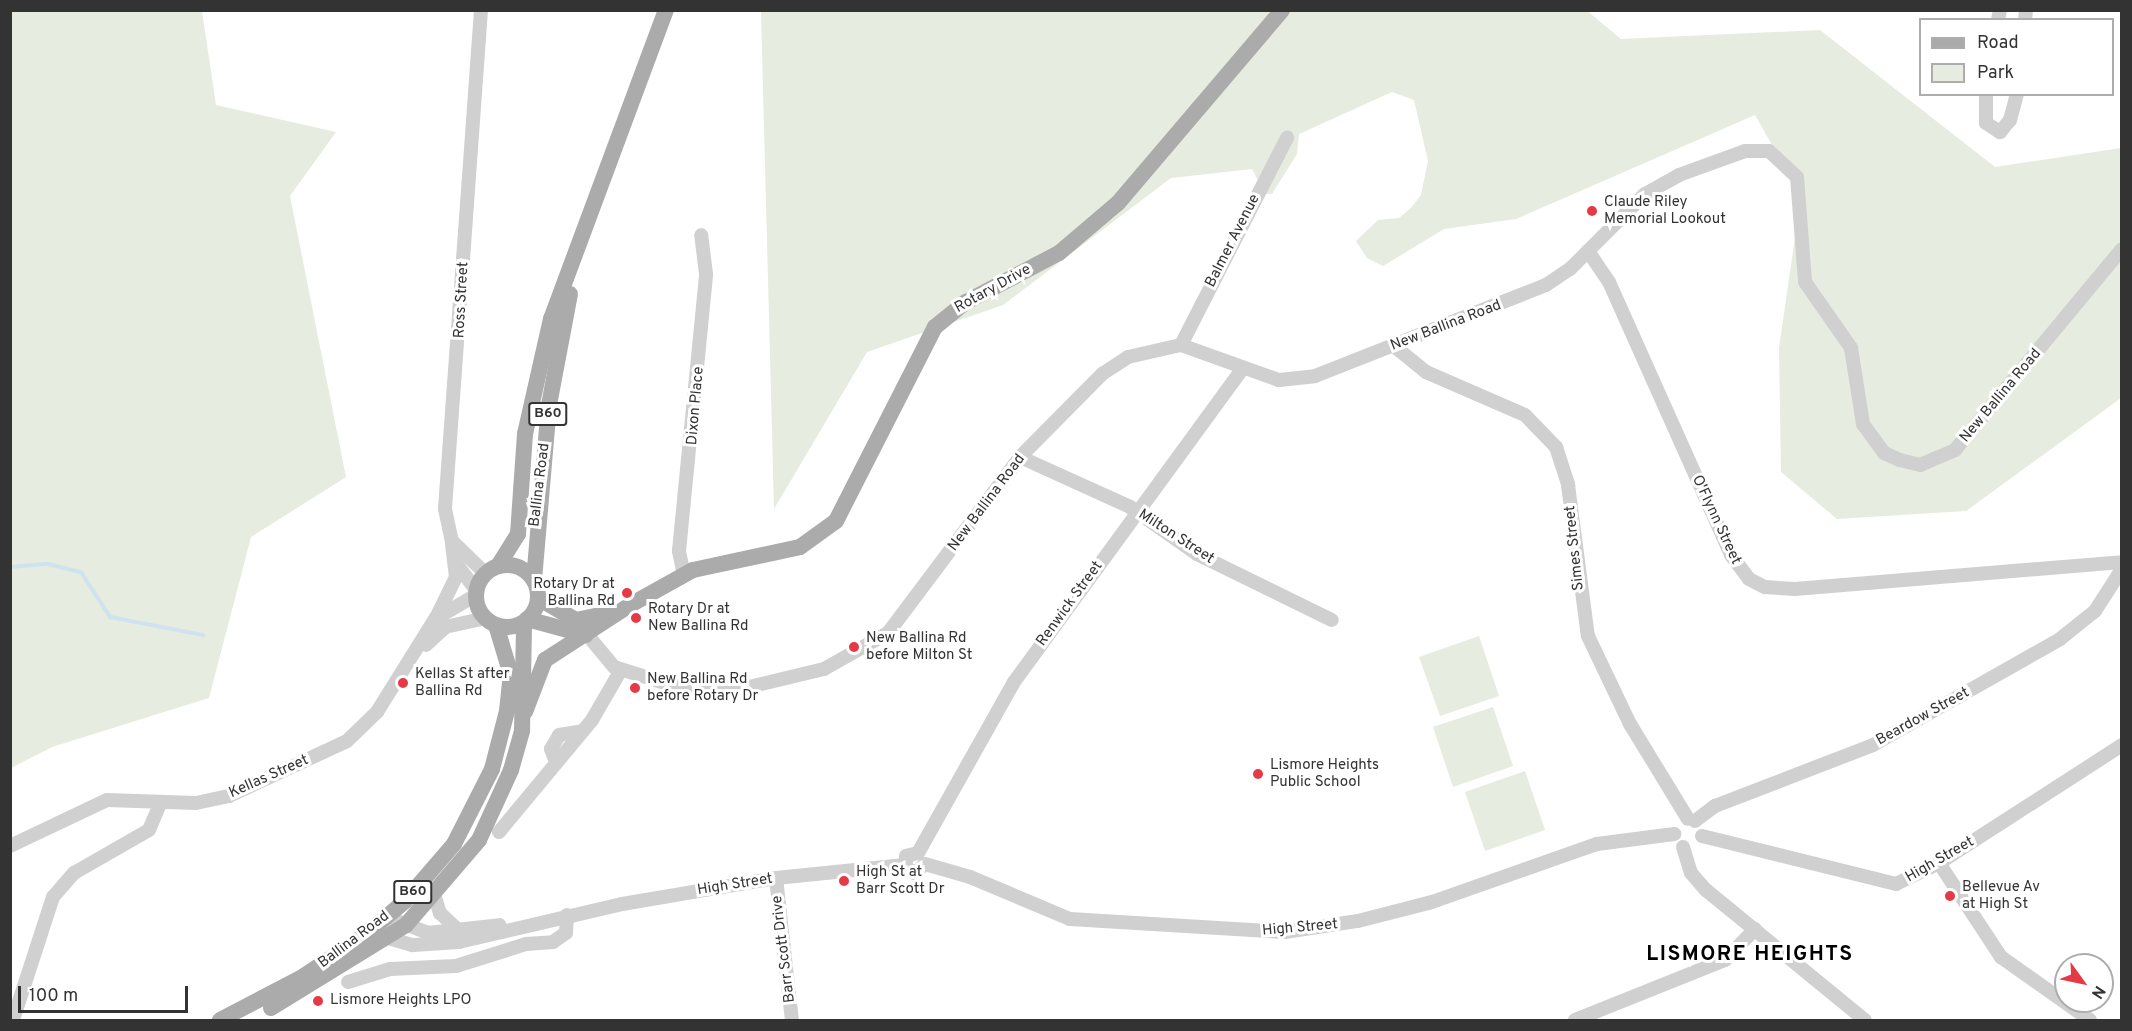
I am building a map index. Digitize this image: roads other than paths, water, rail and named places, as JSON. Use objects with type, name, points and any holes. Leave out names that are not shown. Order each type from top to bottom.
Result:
[{"type":"main road","name":"Ballina Road","points":[[492,570],[518,534],[534,382],[550,320],[580,250],[666,10]]},
{"type":"main road","name":"Rotary Drive","points":[[525,712],[540,666],[630,605],[684,575],[800,548],[837,521],[935,327],[966,302],[1059,253],[1118,203],[1282,10]]},
{"type":"main road","name":"Ballina Road","points":[[534,580],[549,405],[580,250]]},
{"type":"main road","points":[[492,570],[519,567],[534,580]]},
{"type":"main road","name":"B60","points":[[491,621],[477,593],[492,570]]},
{"type":"main road","name":"B60","points":[[525,621],[538,598],[534,580]]},
{"type":"main road","points":[[538,598],[576,620]]},
{"type":"main road","name":"Rotary Drive","points":[[576,620],[630,605]]},
{"type":"main road","name":"Ballina Road","points":[[220,1020],[304,976],[365,935],[405,901],[454,844],[489,777],[510,692],[509,660],[491,621]]},
{"type":"main road","points":[[491,621],[525,621],[586,635]]},
{"type":"main road","name":"Ballina Road","points":[[246,1020],[388,938],[435,897],[496,806],[525,712],[525,621]]},
{"type":"street","name":"Ross Street","points":[[452,541],[445,509],[481,10]]},
{"type":"street","points":[[1986,96],[1986,123],[2000,132],[2010,120],[2016,96]]},
{"type":"street","name":"Balmer Avenue","points":[[1180,345],[1287,138]]},
{"type":"street","name":"New Ballina Road","points":[[576,620],[586,635],[621,670],[671,685],[749,687],[849,659],[904,615],[1020,457],[1114,365],[1142,351],[1180,345],[1242,369],[1279,380],[1299,379],[1394,346],[1546,285],[1588,251],[1629,208],[1679,175],[1757,149],[1781,157],[1800,188],[1802,269],[1812,295],[1851,348],[1863,424],[1884,453],[1920,465],[1937,460],[1970,435],[2121,249]]},
{"type":"street","name":"Dixon Place","points":[[684,575],[679,551],[706,274],[701,235]]},
{"type":"street","name":"O'Flynn Street","points":[[1588,251],[1609,282],[1731,555],[1749,579],[1765,587],[1795,589],[2121,562]]},
{"type":"street","name":"Simes Street","points":[[1394,346],[1426,372],[1525,415],[1556,447],[1568,485],[1588,636],[1630,724],[1702,836]]},
{"type":"street","name":"Renwick Street","points":[[921,859],[990,718],[1136,512],[1242,369]]},
{"type":"street","name":"Milton Street","points":[[1020,457],[1136,512],[1197,554],[1332,620]]},
{"type":"street","points":[[452,541],[458,566],[477,593]]},
{"type":"street","points":[[452,541],[492,570]]},
{"type":"street","name":"Kellas Street","points":[[10,846],[76,810],[107,800],[161,802],[229,796],[347,741],[377,712],[435,619],[458,566]]},
{"type":"street","name":"Beardow Street","points":[[1674,834],[1691,820],[1715,806],[1873,745],[2060,639],[2095,611],[2121,569]]},
{"type":"street","name":"Kellas Street","points":[[435,619],[477,593]]},
{"type":"street","name":"Kellas Street","points":[[403,671],[445,627],[491,621]]},
{"type":"street","points":[[499,832],[584,731],[621,670]]},
{"type":"street","name":"High Street","points":[[1702,836],[1886,883],[1907,882],[2121,745]]},
{"type":"street","points":[[13,1020],[53,897],[74,873],[149,830],[161,802]]},
{"type":"street","points":[[1674,834],[1683,847],[1698,882],[1865,1020]]},
{"type":"street","name":"High Street","points":[[529,923],[776,878],[904,865],[915,873],[921,859],[1070,919],[1286,932],[1422,904],[1597,844],[1674,834]]},
{"type":"street","points":[[1683,847],[1695,846],[1702,836]]},
{"type":"street","points":[[1939,863],[2001,957],[2090,1020]]},
{"type":"street","name":"Barr Scott Drive","points":[[776,878],[792,1020]]},
{"type":"street","points":[[435,897],[440,913],[459,930]]},
{"type":"street","points":[[348,982],[390,969],[456,966],[526,944],[553,942],[566,933],[567,915]]},
{"type":"street","points":[[365,935],[397,921],[428,933],[529,923]]},
{"type":"street","points":[[388,938],[428,946],[529,923]]},
{"type":"street","points":[[1575,1020],[1725,960],[1755,929]]},
{"type":"waterway","points":[[10,567],[48,564],[81,572],[110,617],[203,635]]},
{"type":"place","name":"Claude Riley Memorial Lookout","points":[[1592,211]]},
{"type":"place","name":"Rotary Dr at Ballina Rd","points":[[627,593]]},
{"type":"place","name":"Rotary Dr at New Ballina Rd","points":[[636,618]]},
{"type":"place","name":"New Ballina Rd before Milton St","points":[[854,647]]},
{"type":"place","name":"Kellas St after Ballina Rd","points":[[403,683]]},
{"type":"place","name":"New Ballina Rd before Rotary Dr","points":[[635,688]]},
{"type":"place","name":"Lismore Heights Public School","points":[[1258,774]]},
{"type":"place","name":"High St at Barr Scott Dr","points":[[844,881]]},
{"type":"place","name":"Bellevue Av at High St","points":[[1950,896]]},
{"type":"place","name":"Lismore Heights LPO","points":[[318,1001]]},
{"type":"district","name":"LISMORE HEIGHTS","points":[[1750,955]]}]
